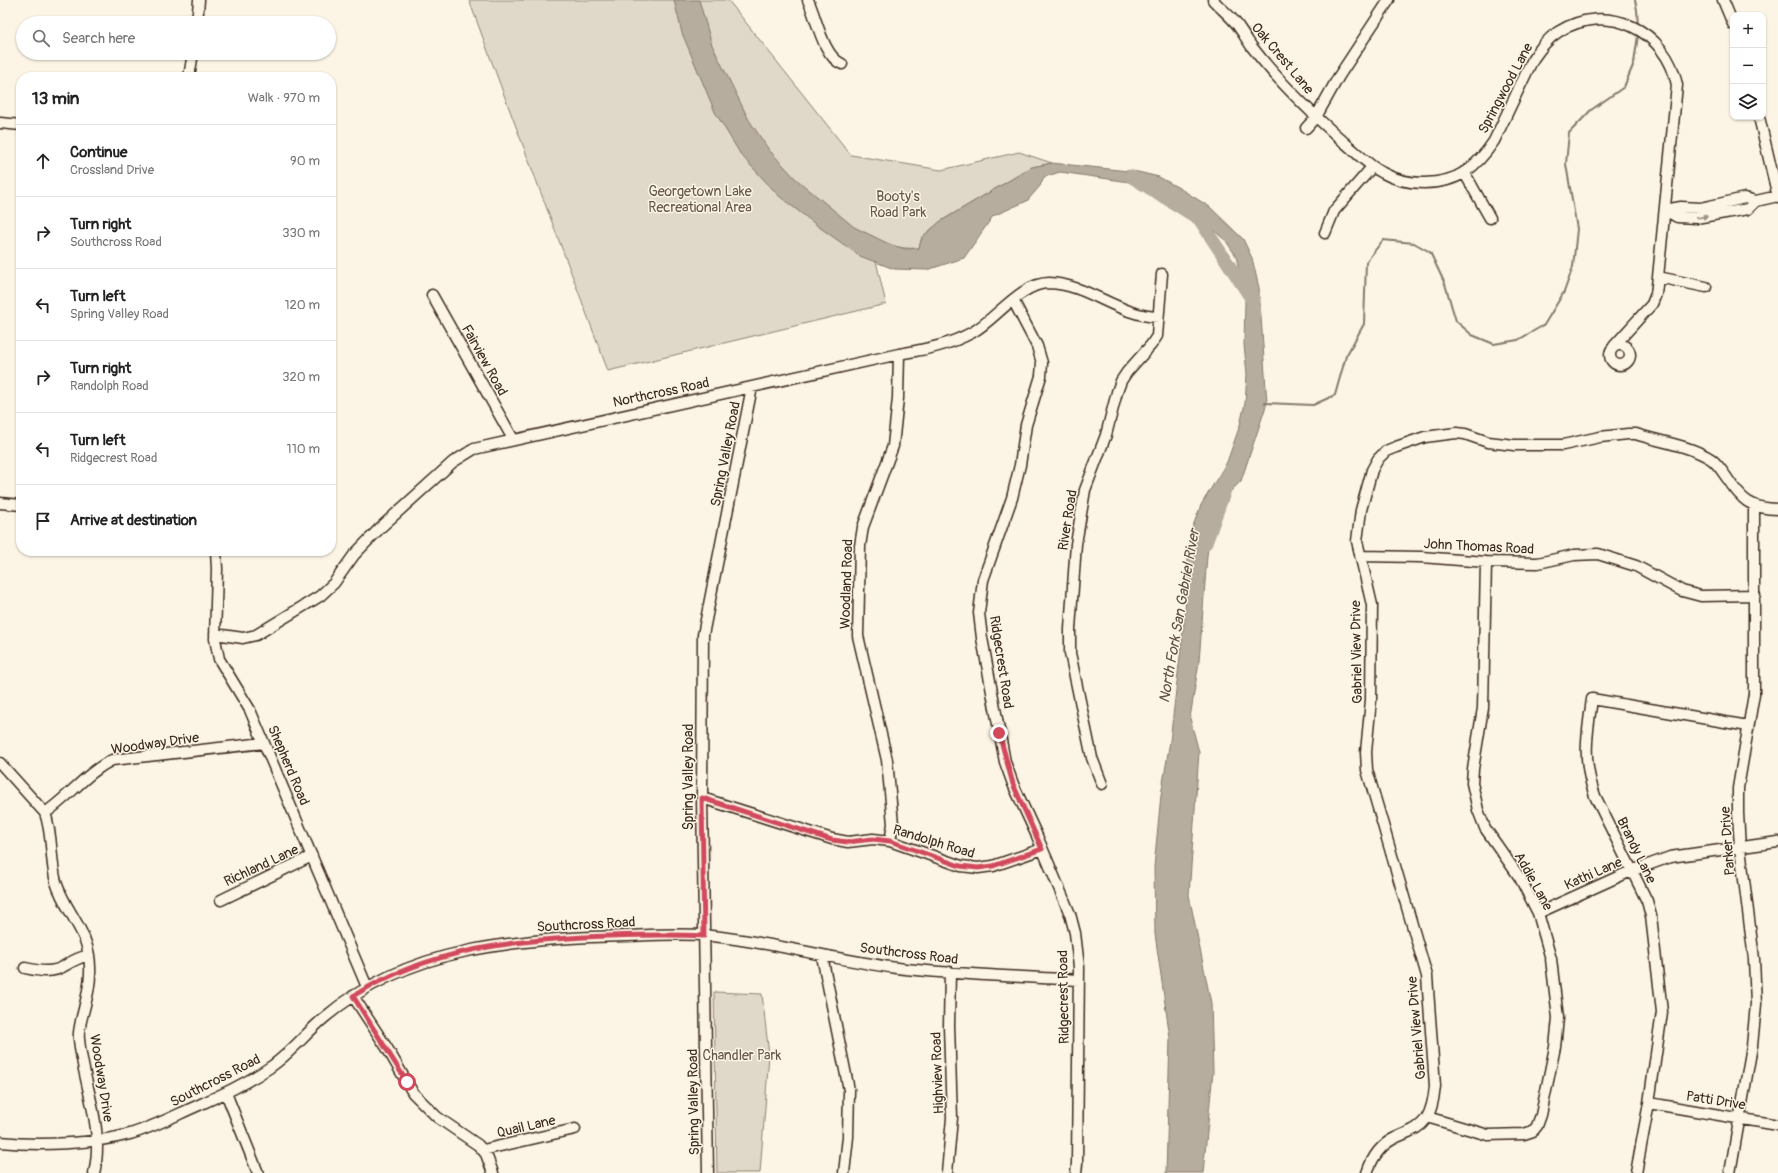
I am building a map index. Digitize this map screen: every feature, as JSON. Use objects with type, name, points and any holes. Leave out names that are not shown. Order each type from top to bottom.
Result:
[{"type":"street","points":[[198,16],[199,0]]},
{"type":"street","points":[[808,0],[827,50],[832,58],[842,64]]},
{"type":"street","name":"Oak Crest Lane","points":[[1213,0],[1234,21],[1251,46],[1293,94],[1316,117]]},
{"type":"street","name":"Oak Crest Lane","points":[[1306,128],[1316,117],[1339,76],[1389,0]]},
{"type":"street","points":[[1722,0],[1730,17]]},
{"type":"street","name":"Springwood Lane","points":[[1316,117],[1372,167],[1398,179],[1412,182],[1439,181],[1464,172],[1486,152],[1494,141],[1533,59],[1548,40],[1557,32],[1580,22],[1602,19],[1625,24],[1649,36],[1670,62],[1677,85],[1658,278],[1656,294],[1652,304],[1614,346]]},
{"type":"street","points":[[190,72],[192,60]]},
{"type":"street","points":[[1665,210],[1677,218],[1696,218],[1748,209],[1756,201],[1778,196],[1760,120]]},
{"type":"street","points":[[0,123],[16,125]]},
{"type":"street","points":[[1325,233],[1334,210],[1372,167]]},
{"type":"street","points":[[1464,172],[1490,218]]},
{"type":"street","name":"River Road","points":[[1102,784],[1092,758],[1070,653],[1070,629],[1076,544],[1085,490],[1106,435],[1117,392],[1124,376],[1152,345],[1157,336],[1162,274]]},
{"type":"street","points":[[1658,278],[1706,287]]},
{"type":"street","name":"Northcross Road","points":[[215,634],[243,638],[256,635],[310,603],[330,588],[354,555],[370,538],[453,462],[474,449],[513,439],[898,354],[940,347],[975,331],[1024,291],[1034,286],[1048,283],[1071,286],[1131,312],[1158,317]]},
{"type":"street","name":"Fairview Road","points":[[432,295],[513,439]]},
{"type":"street","name":"Ridgecrest Road","points":[[1013,300],[1037,346],[1042,363],[1041,376],[1026,425],[1020,465],[1012,498],[985,571],[981,586],[979,613],[982,638],[1005,762],[1013,784],[1070,914],[1075,933],[1079,967],[1076,1173]]},
{"type":"street","name":"Woodland Road","points":[[890,841],[893,824],[887,760],[858,636],[857,622],[860,546],[863,527],[890,458],[896,433],[898,354]]},
{"type":"street","name":"Spring Valley Road","points":[[708,1173],[702,798],[702,635],[752,387]]},
{"type":"street","name":"Gabriel View Drive","points":[[1367,1173],[1372,1160],[1385,1144],[1394,1138],[1420,1126],[1427,1117],[1433,1100],[1435,1086],[1429,987],[1367,770],[1366,752],[1371,700],[1372,605],[1357,541],[1361,510],[1372,470],[1378,459],[1386,451],[1392,448],[1425,437],[1456,433],[1465,434],[1488,442],[1514,445],[1563,445],[1600,437],[1636,434],[1699,452],[1721,468],[1741,498],[1754,505],[1778,509]]},
{"type":"street","points":[[0,503],[16,505]]},
{"type":"street","name":"Parker Drive","points":[[1730,1173],[1754,1032],[1756,1004],[1754,959],[1740,848],[1738,788],[1754,694],[1754,505]]},
{"type":"street","name":"John Thomas Road","points":[[1360,556],[1421,557],[1538,564],[1586,554],[1598,554],[1636,566],[1682,591],[1701,596],[1755,595]]},
{"type":"street","name":"Shepherd Road","points":[[216,556],[215,634],[216,650],[219,659],[223,669],[244,698],[367,987]]},
{"type":"street","name":"Addie Lane","points":[[1427,1117],[1488,1135],[1524,1134],[1533,1131],[1537,1126],[1555,1047],[1558,1018],[1551,959],[1538,913],[1520,878],[1486,828],[1478,810],[1472,783],[1483,708],[1486,562]]},
{"type":"street","name":"Brandy Lane","points":[[1636,1173],[1649,1103],[1662,1012],[1660,986],[1651,916],[1647,901],[1595,796],[1590,781],[1587,765],[1587,744],[1592,698],[1748,726]]},
{"type":"street","name":"Woodway Drive","points":[[94,1173],[98,1140],[78,1037],[90,981],[89,955],[80,927],[63,900],[58,887],[55,876],[48,823],[45,813],[54,807],[94,770],[112,760],[264,743]]},
{"type":"street","points":[[0,763],[45,813]]},
{"type":"street","name":"Randolph Road","points":[[702,798],[832,840],[848,842],[873,839],[890,841],[960,866],[978,868],[993,866],[1042,849]]},
{"type":"street","name":"Kathi Lane","points":[[1538,913],[1631,871],[1670,857],[1778,842]]},
{"type":"street","name":"Richland Lane","points":[[221,900],[312,856]]},
{"type":"street","name":"Southcross Road","points":[[0,1142],[52,1143],[98,1140],[150,1128],[226,1093],[271,1067],[322,1019],[367,987],[392,975],[441,957],[511,943],[543,939],[680,934],[736,940],[897,968],[1079,980]]},
{"type":"street","points":[[25,968],[42,972],[55,970],[76,959],[89,955]]},
{"type":"street","points":[[822,956],[849,1090],[848,1137],[844,1173]]},
{"type":"street","name":"Highview Road","points":[[947,1173],[952,1112],[949,1026],[950,972]]},
{"type":"street","points":[[353,996],[387,1048],[413,1094],[437,1117],[478,1145],[483,1150],[489,1161],[493,1173]]},
{"type":"street","points":[[226,1093],[258,1173]]},
{"type":"street","name":"Patti Drive","points":[[1649,1103],[1778,1125]]},
{"type":"street","name":"Quail Lane","points":[[483,1150],[575,1129]]},
{"type":"green space","name":"Georgetown Lake Recreational Area","points":[[469,0],[728,0],[851,155],[941,170],[1019,152],[1052,163],[1032,167],[941,221],[922,237],[919,248],[899,247],[888,244],[870,235],[886,304],[608,371]]},
{"type":"green space","name":"Chandler Park","points":[[714,992],[762,994],[769,1055],[760,1173],[717,1173]]},
{"type":"shaded area","points":[[674,0],[699,0],[712,45],[749,120],[769,150],[796,179],[854,227],[891,245],[906,249],[919,248],[922,237],[941,221],[1032,167],[1052,163],[1138,172],[1159,177],[1210,207],[1243,239],[1252,258],[1259,288],[1267,403],[1241,481],[1227,495],[1212,516],[1207,556],[1199,662],[1190,718],[1199,752],[1189,895],[1211,1003],[1213,1072],[1203,1173],[1166,1173],[1170,1038],[1155,934],[1154,867],[1161,795],[1170,741],[1185,614],[1187,569],[1191,531],[1201,505],[1227,462],[1240,425],[1245,403],[1247,374],[1244,345],[1245,300],[1236,256],[1226,241],[1185,205],[1154,187],[1060,172],[1044,177],[1040,186],[1027,201],[993,216],[964,258],[927,270],[894,269],[860,256],[779,196],[741,155],[715,112],[682,33]]},
{"type":"waterway","points":[[1635,0],[1638,26]]},
{"type":"waterway","points":[[1265,403],[1313,405],[1335,395],[1346,356],[1364,324],[1366,262],[1383,240],[1414,243],[1430,252],[1445,284],[1456,321],[1472,335],[1494,344],[1518,340],[1544,325],[1564,292],[1573,267],[1577,229],[1566,164],[1569,133],[1591,110],[1624,87],[1634,63],[1638,35]]},
{"type":"waterway","name":"North Fork San Gabriel River","points":[[1130,176],[1199,219],[1252,300]]},
{"type":"waterway","name":"North Fork San Gabriel River","points":[[1206,543],[1225,490]]},
{"type":"route","points":[[407,1082],[353,996],[367,987],[417,964],[467,951],[511,943],[543,939],[680,934],[704,936],[702,798],[832,840],[848,842],[873,839],[890,841],[960,866],[978,868],[993,866],[1042,849],[1013,784],[1005,762],[999,733]]},
{"type":"park label","name":"Booty's Road Park","points":[[898,204]]}]
